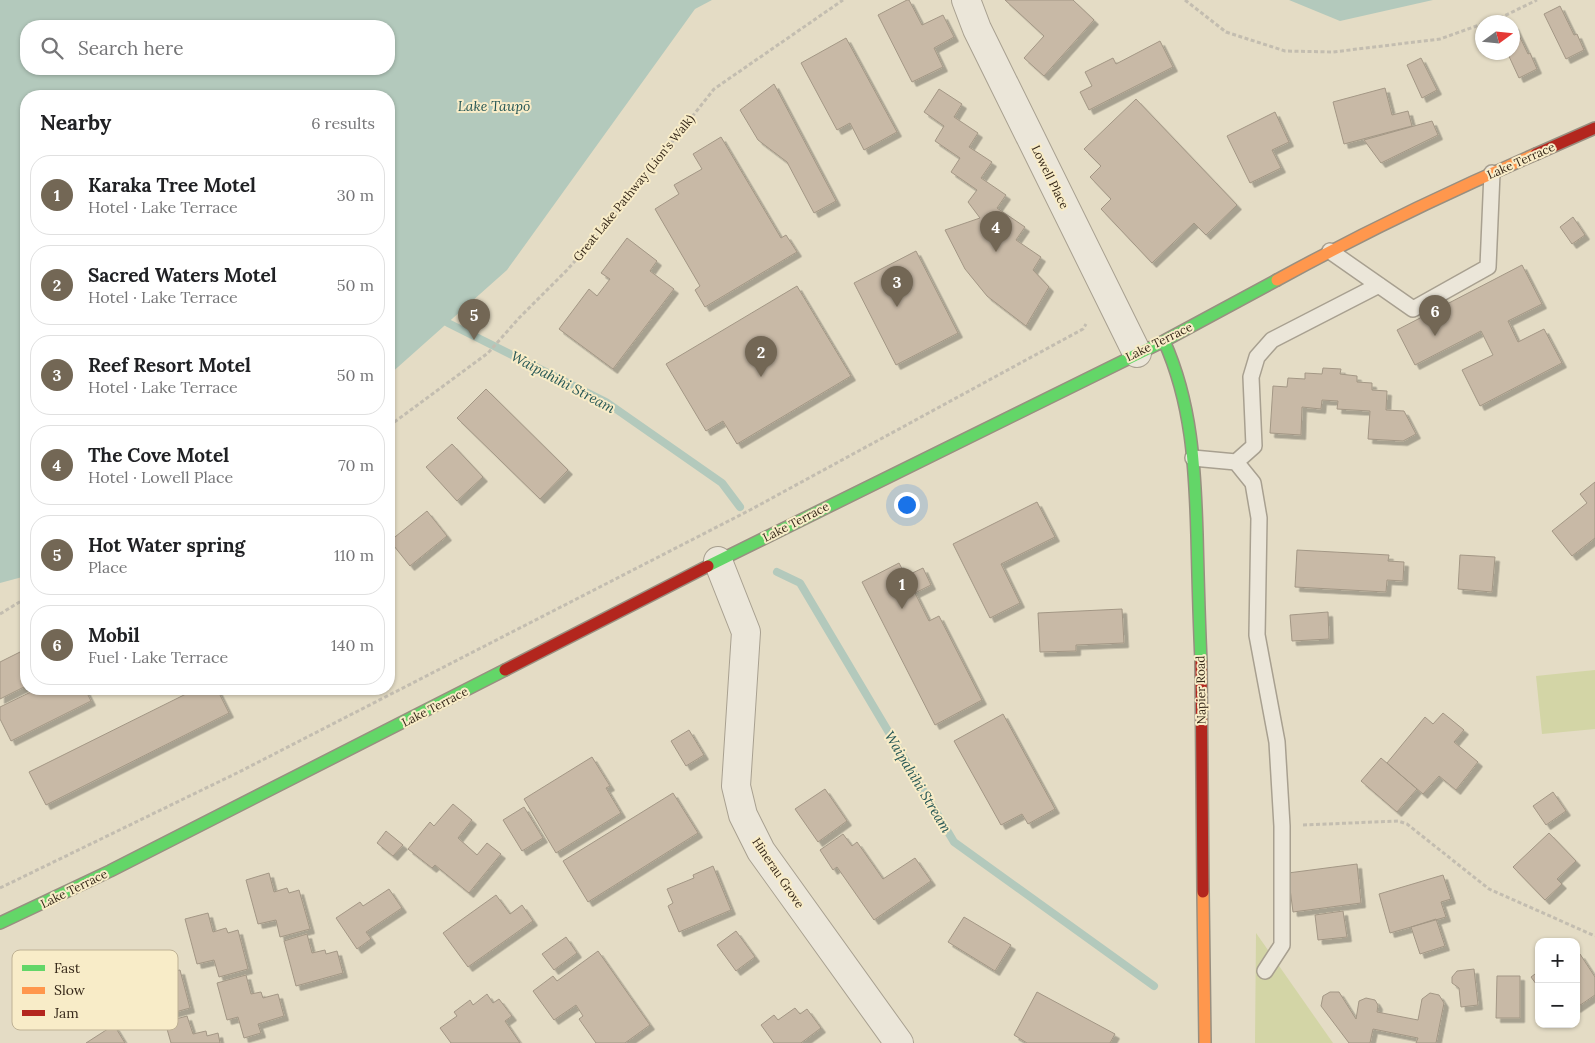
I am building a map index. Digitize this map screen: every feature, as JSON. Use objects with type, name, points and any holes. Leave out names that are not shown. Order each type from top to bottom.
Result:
[{"type":"main road","name":"Lake Terrace","points":[[0,923],[110,871],[718,561],[1164,341],[1330,251],[1492,174],[1595,128]]},
{"type":"main road","name":"Napier Road","points":[[1164,341],[1175,365],[1191,433],[1193,458],[1201,672],[1204,1043]]},
{"type":"street","name":"Lowell Place","points":[[966,0],[978,29],[1137,353]]},
{"type":"street","name":"Hinerau Grove","points":[[718,561],[746,632],[736,786],[743,815],[761,851],[899,1043]]},
{"type":"lane","points":[[1330,251],[1413,309],[1488,268],[1492,174]]},
{"type":"lane","points":[[1236,462],[1254,446],[1251,377],[1257,357],[1272,340],[1379,285]]},
{"type":"lane","points":[[1193,458],[1236,462],[1253,483],[1258,518],[1256,635],[1277,742],[1282,826],[1282,945],[1265,971]]},
{"type":"path","name":"Great Lake Pathway (Lion's Walk)","points":[[395,422],[488,353],[600,233],[714,89],[843,0]]},
{"type":"path","points":[[1184,0],[1226,32],[1285,51],[1333,52],[1440,39],[1475,26]]},
{"type":"path","points":[[1506,15],[1537,0]]},
{"type":"path","points":[[395,692],[750,510],[1074,334],[1086,324]]},
{"type":"path","points":[[0,614],[20,602]]},
{"type":"path","points":[[0,888],[239,772],[389,695]]},
{"type":"path","points":[[1282,826],[1398,820],[1407,824],[1489,888],[1595,936]]},
{"type":"green space","points":[[1595,670],[1595,729],[1542,734],[1536,676]]},
{"type":"green space","points":[[1256,933],[1333,1043],[1255,1043]]},
{"type":"water","name":"Lake Taupō","points":[[0,0],[712,0],[695,9],[507,270],[395,370],[395,90],[20,90],[20,578],[0,583]]},
{"type":"water","points":[[1289,0],[1433,0],[1340,21]]},
{"type":"building","points":[[909,0],[922,25],[943,15],[954,37],[934,48],[943,67],[912,82],[878,15]]},
{"type":"building","points":[[1005,0],[1073,0],[1094,20],[1044,76],[1024,58],[1044,36]]},
{"type":"building","points":[[1560,6],[1574,35],[1577,34],[1584,50],[1566,59],[1544,14]]},
{"type":"building","points":[[1520,37],[1537,69],[1519,78],[1511,60],[1520,60]]},
{"type":"building","points":[[846,38],[897,132],[864,150],[850,123],[837,130],[801,63]]},
{"type":"building","points":[[1160,41],[1173,67],[1089,110],[1080,92],[1092,86],[1085,72],[1113,58],[1116,64]]},
{"type":"building","points":[[1421,58],[1437,90],[1422,98],[1407,65]]},
{"type":"building","points":[[774,84],[836,201],[814,213],[787,162],[758,140],[740,110]]},
{"type":"building","points":[[1385,88],[1392,115],[1408,111],[1412,126],[1344,144],[1333,102]]},
{"type":"building","points":[[939,89],[962,104],[954,117],[978,133],[969,147],[992,162],[981,178],[1006,195],[997,208],[1025,227],[1016,240],[1041,257],[1033,270],[1049,287],[1026,326],[987,296],[965,269],[945,230],[980,218],[968,202],[977,190],[951,172],[960,158],[935,141],[944,126],[924,112]]},
{"type":"building","points":[[1136,99],[1237,205],[1206,235],[1194,223],[1152,263],[1101,209],[1111,199],[1090,177],[1101,166],[1084,149]]},
{"type":"building","points":[[1275,112],[1289,142],[1272,150],[1281,168],[1250,183],[1227,136]]},
{"type":"building","points":[[1432,121],[1438,135],[1381,163],[1364,140]]},
{"type":"building","points":[[721,137],[781,238],[786,235],[797,252],[705,307],[695,290],[700,286],[655,209],[679,194],[674,185],[702,169],[693,154]]},
{"type":"building","points":[[1573,217],[1585,235],[1572,244],[1560,227]]},
{"type":"building","points":[[627,238],[657,261],[650,271],[674,289],[613,369],[559,329],[589,289],[597,296],[610,279],[601,273]]},
{"type":"building","points":[[916,251],[958,333],[896,365],[854,283]]},
{"type":"building","points":[[1522,265],[1542,304],[1508,321],[1518,342],[1544,329],[1562,363],[1480,406],[1462,370],[1493,355],[1481,331],[1415,365],[1397,330]]},
{"type":"building","points":[[797,286],[851,376],[737,444],[723,421],[706,431],[666,364]]},
{"type":"building","points":[[1323,368],[1341,369],[1340,374],[1357,376],[1357,382],[1372,383],[1372,390],[1387,391],[1386,410],[1404,411],[1416,434],[1403,441],[1368,439],[1370,411],[1337,409],[1338,401],[1322,400],[1321,409],[1302,407],[1301,435],[1270,433],[1273,386],[1287,387],[1288,378],[1305,379],[1305,373],[1322,374]]},
{"type":"building","points":[[486,389],[568,470],[540,499],[457,418]]},
{"type":"building","points":[[452,444],[483,477],[457,501],[426,467]]},
{"type":"building","points":[[1595,482],[1595,538],[1572,556],[1552,531],[1587,503],[1580,494]]},
{"type":"building","points":[[1037,502],[1055,537],[1001,564],[1020,603],[990,618],[953,544]]},
{"type":"building","points":[[427,511],[447,536],[410,566],[395,547],[395,537]]},
{"type":"building","points":[[1297,550],[1389,555],[1388,561],[1404,562],[1403,581],[1387,580],[1386,592],[1295,587]]},
{"type":"building","points":[[1460,555],[1495,557],[1492,592],[1458,589]]},
{"type":"building","points":[[899,563],[906,576],[923,568],[931,585],[915,593],[929,621],[939,616],[982,700],[935,725],[862,582]]},
{"type":"building","points":[[1122,609],[1124,643],[1076,645],[1076,651],[1040,652],[1038,613]]},
{"type":"building","points":[[1328,612],[1329,639],[1292,641],[1290,615]]},
{"type":"building","points":[[20,652],[20,689],[0,699],[0,662]]},
{"type":"building","points":[[25,695],[88,695],[91,701],[11,741],[0,719],[0,707]]},
{"type":"building","points":[[184,695],[220,695],[229,713],[46,805],[29,772]]},
{"type":"building","points":[[1443,713],[1464,730],[1454,742],[1478,762],[1456,790],[1439,776],[1423,794],[1387,763],[1425,717],[1433,724]]},
{"type":"building","points":[[1003,714],[1055,809],[1028,824],[1022,814],[1001,825],[954,741]]},
{"type":"building","points":[[689,730],[704,755],[686,766],[671,741]]},
{"type":"building","points":[[592,757],[610,786],[606,788],[621,813],[556,853],[524,799]]},
{"type":"building","points":[[1381,758],[1417,789],[1397,812],[1361,781]]},
{"type":"building","points":[[825,789],[847,821],[818,842],[795,809]]},
{"type":"building","points":[[1553,792],[1566,811],[1546,825],[1533,806]]},
{"type":"building","points":[[673,793],[698,833],[588,902],[563,861]]},
{"type":"building","points":[[453,804],[472,820],[458,838],[477,855],[487,843],[501,854],[469,893],[435,865],[432,868],[408,849],[430,822],[434,826]]},
{"type":"building","points":[[524,807],[543,838],[522,851],[503,820]]},
{"type":"building","points":[[386,831],[403,845],[393,856],[377,843]]},
{"type":"building","points":[[1549,833],[1576,861],[1557,879],[1562,884],[1545,900],[1513,867]]},
{"type":"building","points":[[843,834],[852,846],[857,842],[883,879],[915,858],[931,881],[874,920],[837,867],[833,870],[820,850]]},
{"type":"building","points":[[1357,864],[1361,903],[1293,912],[1288,873]]},
{"type":"building","points":[[713,866],[731,910],[679,932],[668,906],[673,903],[667,889],[694,878],[693,875]]},
{"type":"building","points":[[269,873],[274,892],[287,888],[289,893],[299,890],[310,929],[280,937],[276,920],[258,924],[246,880]]},
{"type":"building","points":[[1443,875],[1451,899],[1441,902],[1446,917],[1390,933],[1379,894]]},
{"type":"building","points":[[389,889],[402,908],[366,932],[371,939],[357,949],[336,918],[360,902],[363,906]]},
{"type":"building","points":[[496,895],[510,914],[522,905],[533,921],[468,967],[443,933]]},
{"type":"building","points":[[1343,911],[1347,937],[1318,940],[1315,915]]},
{"type":"building","points":[[208,913],[213,932],[226,928],[228,933],[238,930],[248,969],[219,977],[214,960],[197,964],[185,919]]},
{"type":"building","points":[[964,917],[1011,945],[995,971],[948,942]]},
{"type":"building","points":[[1436,919],[1445,946],[1420,954],[1411,927]]},
{"type":"building","points":[[736,931],[755,957],[736,971],[717,945]]},
{"type":"building","points":[[307,934],[312,953],[325,950],[326,954],[337,951],[343,973],[296,986],[284,941]]},
{"type":"building","points":[[566,937],[577,953],[554,970],[542,954]]},
{"type":"building","points":[[598,951],[650,1025],[625,1043],[596,1043],[579,1019],[583,1016],[576,1005],[554,1020],[533,991],[553,976],[557,981]]},
{"type":"building","points":[[1580,954],[1595,977],[1595,995],[1580,1005]]},
{"type":"building","points":[[1474,969],[1478,1005],[1461,1007],[1459,988],[1452,983],[1452,977],[1457,971]]},
{"type":"building","points":[[178,970],[180,970],[190,1008],[178,1011]]},
{"type":"building","points":[[1535,974],[1535,982],[1531,977]]},
{"type":"building","points":[[246,975],[251,994],[261,992],[263,998],[278,994],[284,1016],[258,1024],[261,1033],[244,1038],[238,1017],[227,1020],[217,983]]},
{"type":"building","points":[[1497,976],[1520,976],[1520,1018],[1496,1018]]},
{"type":"building","points":[[1037,992],[1115,1034],[1110,1043],[1027,1043],[1014,1035]]},
{"type":"building","points":[[1330,992],[1339,992],[1356,1019],[1359,1001],[1366,998],[1375,1000],[1378,1005],[1377,1012],[1418,1020],[1422,999],[1430,993],[1439,995],[1444,1003],[1436,1043],[1416,1043],[1418,1038],[1373,1029],[1370,1043],[1349,1043],[1321,1006],[1323,996]]},
{"type":"building","points":[[487,994],[493,1003],[499,999],[512,1016],[505,1021],[520,1043],[451,1043],[440,1028],[457,1016],[454,1012],[470,1000],[473,1005]]},
{"type":"building","points":[[795,1008],[800,1014],[807,1009],[821,1028],[801,1043],[774,1043],[761,1025],[774,1015],[778,1020]]},
{"type":"building","points":[[187,1016],[193,1034],[206,1031],[207,1036],[218,1033],[220,1043],[171,1043],[167,1030],[178,1030],[178,1018]]},
{"type":"building","points":[[106,1030],[117,1030],[125,1043],[86,1043]]},
{"type":"waterway","name":"Waipahihi Stream","points":[[448,323],[606,402],[722,483],[740,507]]},
{"type":"waterway","name":"Waipahihi Stream","points":[[777,572],[800,583],[954,842],[1154,986]]},
{"type":"traffic: fast","points":[[708,566],[1164,341],[1277,280]]},
{"type":"traffic: fast","points":[[1164,341],[1181,388],[1193,461],[1201,661]]},
{"type":"traffic: fast","points":[[0,923],[110,871],[505,670]]},
{"type":"traffic: slow","points":[[1277,280],[1405,214],[1536,154]]},
{"type":"traffic: slow","points":[[1203,892],[1205,1043]]},
{"type":"traffic: jam","points":[[1536,154],[1595,128]]},
{"type":"traffic: jam","points":[[505,670],[708,566]]},
{"type":"traffic: jam","points":[[1201,661],[1203,892]]},
{"type":"place","name":"The Cove Motel","points":[[996,252]]},
{"type":"place","name":"Reef Resort Motel","points":[[897,307]]},
{"type":"place","name":"Mobil","points":[[1435,336]]},
{"type":"place","name":"Hot Water spring","points":[[474,340]]},
{"type":"place","name":"Sacred Waters Motel","points":[[761,377]]},
{"type":"place","name":"Karaka Tree Motel","points":[[902,609]]}]
